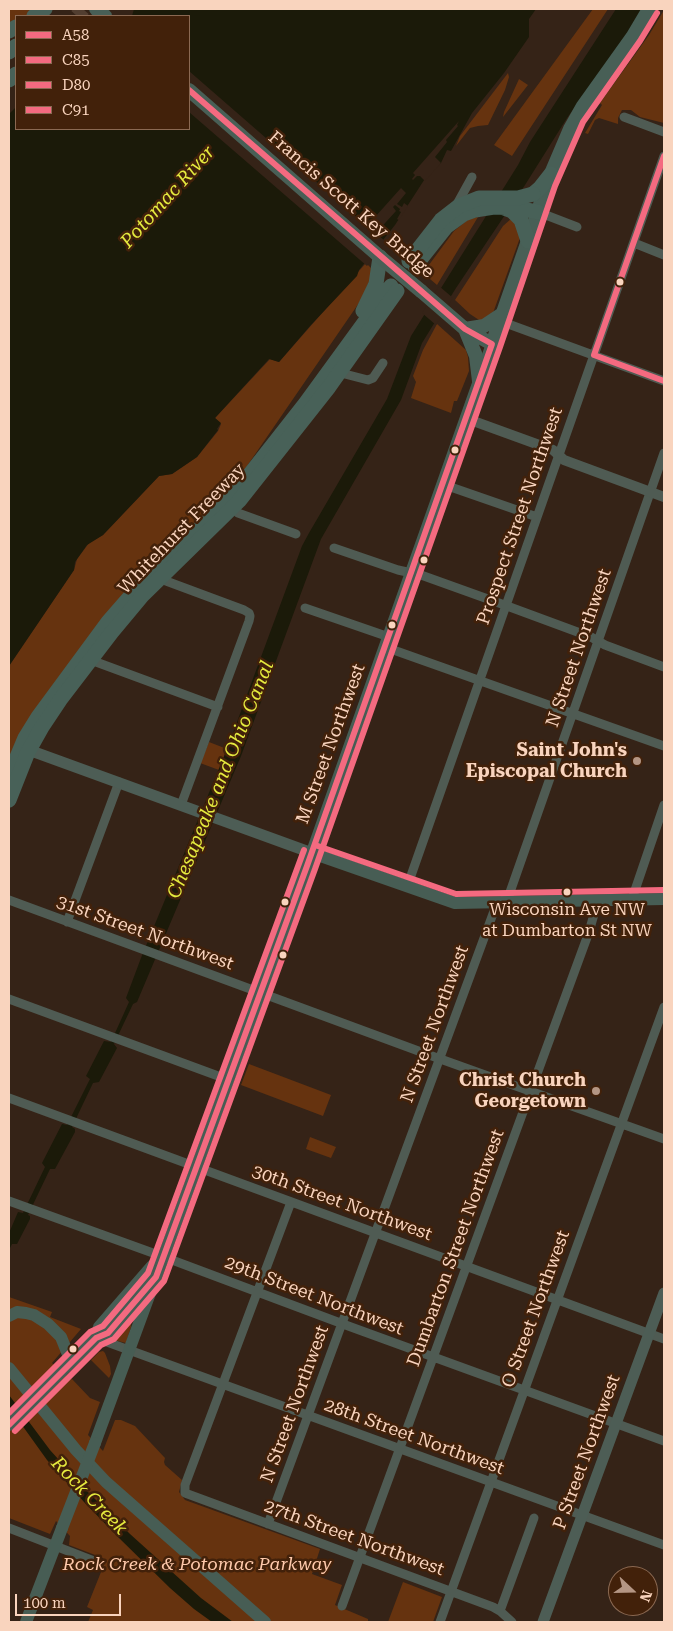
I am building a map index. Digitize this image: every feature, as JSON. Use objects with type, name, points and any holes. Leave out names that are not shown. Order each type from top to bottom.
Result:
[{"type":"highway","points":[[538,212],[551,174],[578,114],[630,41],[649,9]]},
{"type":"highway","points":[[538,212],[552,192],[585,119],[638,44],[659,9]]},
{"type":"highway","name":"Francis Scott Key Bridge","points":[[190,91],[465,329],[492,344]]},
{"type":"highway","points":[[538,212],[520,213],[503,208],[489,207],[464,214],[452,221],[412,264],[441,220],[459,206],[479,198],[518,198],[533,194],[551,174]]},
{"type":"highway","name":"M Street Northwest","points":[[492,344],[538,212]]},
{"type":"highway","points":[[520,213],[528,240]]},
{"type":"highway","points":[[264,456],[367,305],[378,278],[380,256]]},
{"type":"highway","name":"Whitehurst Freeway","points":[[9,776],[23,743],[38,717],[108,622],[135,591],[226,503],[394,289],[329,386],[244,496],[230,512],[142,596],[106,639],[60,700],[28,752],[9,800]]},
{"type":"highway","points":[[478,380],[476,356],[465,329],[484,326],[501,317]]},
{"type":"main road","name":"M Street Northwest","points":[[26,1622],[95,1443],[261,993],[492,344]]},
{"type":"main road","points":[[9,790],[26,749],[455,903],[664,899]]},
{"type":"main road","points":[[121,1310],[152,1266],[164,1257]]},
{"type":"main road","points":[[9,1424],[96,1338],[99,1326],[121,1310],[156,1277]]},
{"type":"main road","name":"P Street Northwest","points":[[543,1622],[664,1294]]},
{"type":"main road","points":[[121,1310],[135,1317],[140,1322]]},
{"type":"main road","points":[[9,1316],[22,1312],[34,1315],[43,1321],[61,1337],[71,1362]]},
{"type":"main road","points":[[9,1358],[20,1380]]},
{"type":"main road","points":[[9,1368],[76,1450],[106,1482],[265,1622]]},
{"type":"street","points":[[624,117],[664,132]]},
{"type":"street","name":"Prospect Street Northwest","points":[[407,887],[664,156]]},
{"type":"street","points":[[26,749],[51,706],[119,616],[155,577],[227,509],[265,463],[445,222],[472,177]]},
{"type":"street","points":[[538,212],[577,227]]},
{"type":"street","points":[[634,244],[664,254]]},
{"type":"street","points":[[501,317],[664,381]]},
{"type":"street","points":[[334,371],[368,380],[373,378],[383,363]]},
{"type":"street","points":[[465,418],[553,450],[564,460],[664,497]]},
{"type":"street","name":"N Street Northwest","points":[[268,1524],[494,911],[509,895],[664,453]]},
{"type":"street","points":[[442,484],[537,517]]},
{"type":"street","points":[[238,513],[296,534]]},
{"type":"street","points":[[334,548],[398,570],[421,574],[591,637],[664,667]]},
{"type":"street","points":[[166,581],[249,613],[249,621],[181,805]]},
{"type":"street","points":[[305,608],[479,681],[664,746]]},
{"type":"street","points":[[96,662],[218,707]]},
{"type":"street","points":[[67,922],[118,782]]},
{"type":"street","points":[[632,899],[664,805]]},
{"type":"street","name":"31st Street Northwest","points":[[9,900],[664,1139]]},
{"type":"street","name":"Dumbarton Street Northwest","points":[[342,1606],[589,932],[598,900]]},
{"type":"street","points":[[9,999],[229,1080]]},
{"type":"street","name":"O Street Northwest","points":[[440,1622],[664,1007]]},
{"type":"street","name":"30th Street Northwest","points":[[9,1098],[664,1339]]},
{"type":"street","name":"29th Street Northwest","points":[[9,1201],[664,1441]]},
{"type":"street","points":[[223,1384],[291,1202]]},
{"type":"street","name":"28th Street Northwest","points":[[96,1338],[664,1546]]},
{"type":"street","name":"27th Street Northwest","points":[[223,1384],[184,1488],[185,1492],[500,1610],[512,1622]]},
{"type":"street","points":[[500,1610],[534,1518]]},
{"type":"street","points":[[9,1528],[99,1563]]},
{"type":"green space","points":[[9,9],[40,9],[31,15],[15,15],[15,25],[9,28]]},
{"type":"green space","points":[[593,9],[608,9],[512,156],[494,145]]},
{"type":"green space","points":[[664,10],[664,123],[640,117],[631,110],[622,110],[618,118],[618,124],[599,118],[595,120],[588,134],[585,133],[602,105],[600,103],[649,35]]},
{"type":"green space","points":[[508,73],[509,77],[505,90],[488,125],[470,128],[456,146],[460,136]]},
{"type":"green space","points":[[519,79],[528,85],[503,117],[504,112]]},
{"type":"green space","points":[[478,217],[437,285],[423,273],[454,231],[470,218]]},
{"type":"green space","points":[[512,218],[521,235],[493,313],[482,322],[455,300],[503,226]]},
{"type":"green space","points":[[366,263],[373,270],[373,273],[361,300],[247,466],[9,763],[9,666],[74,570],[77,559],[89,543],[103,535],[159,476],[172,474],[197,457],[218,431],[221,424],[215,418],[270,359],[279,362]]},
{"type":"green space","points":[[437,324],[466,350],[468,357],[469,371],[457,401],[454,401],[451,413],[411,398],[416,382],[413,376],[423,350]]},
{"type":"green space","points":[[209,742],[227,749],[219,770],[200,763]]},
{"type":"green space","points":[[249,1064],[331,1095],[323,1116],[241,1085]]},
{"type":"green space","points":[[310,1137],[336,1147],[331,1158],[306,1149]]},
{"type":"green space","name":"Rock Creek & Potomac Parkway","points":[[9,1297],[52,1312],[50,1317],[81,1329],[52,1363],[69,1380],[72,1379],[90,1398],[100,1402],[88,1435],[103,1451],[115,1420],[121,1420],[135,1426],[165,1458],[165,1465],[182,1480],[179,1492],[185,1500],[320,1549],[312,1574],[342,1585],[335,1605],[368,1619],[368,1622],[88,1622],[93,1610],[87,1607],[105,1562],[103,1558],[69,1545],[70,1536],[56,1521],[50,1534],[9,1518]]},
{"type":"green space","points":[[127,1317],[131,1320],[131,1327],[126,1343],[110,1339],[110,1336]]},
{"type":"green space","points":[[103,1351],[110,1366],[111,1374],[109,1378],[91,1360],[99,1352]]},
{"type":"green space","points":[[403,1582],[442,1597],[433,1622],[388,1622]]},
{"type":"water","name":"Potomac River","points":[[134,9],[536,9],[529,19],[529,37],[504,73],[472,113],[451,151],[447,150],[441,163],[428,174],[395,225],[359,270],[357,276],[279,362],[269,359],[215,418],[221,423],[218,430],[197,457],[172,474],[159,476],[103,535],[87,545],[75,562],[74,570],[9,666],[9,114],[15,108],[15,130],[190,130],[190,15],[132,15]]},
{"type":"water","name":"Chesapeake and Ohio Canal","points":[[616,9],[642,9],[627,34],[567,118],[422,343],[401,400],[321,539],[241,756],[137,1002],[133,1004],[114,1044],[117,1048],[99,1082],[93,1083],[72,1127],[75,1129],[75,1132],[55,1169],[50,1169],[28,1215],[30,1219],[17,1244],[12,1244],[9,1250],[9,1233],[18,1212],[23,1213],[45,1167],[42,1163],[62,1124],[67,1125],[90,1079],[86,1076],[104,1041],[111,1042],[129,1002],[126,998],[141,958],[227,749],[302,546],[387,399],[411,336],[518,165],[530,142]]},
{"type":"water","name":"Rock Creek","points":[[9,1395],[50,1450],[87,1491],[130,1534],[201,1598],[233,1622],[212,1622],[194,1609],[118,1537],[47,1460],[9,1407]]},
{"type":"pier","points":[[190,72],[367,226],[401,188],[406,193],[397,204],[402,207],[404,203],[408,206],[399,220],[397,219],[401,212],[399,211],[400,209],[395,205],[393,207],[396,211],[376,233],[386,242],[367,266],[190,113]]},
{"type":"pier","points":[[459,121],[458,126],[435,157],[441,163],[425,181],[420,176],[413,180],[415,175],[413,173]]},
{"type":"pier","points":[[439,286],[453,298],[436,325],[422,313]]},
{"type":"tunnel","points":[[78,15],[83,9]]},
{"type":"transit line","name":"C85","points":[[15,1431],[101,1345],[114,1339],[164,1281],[315,869],[555,186],[583,122],[640,41],[657,13]]},
{"type":"transit line","name":"A58","points":[[9,1425],[96,1338],[108,1333],[156,1277],[307,866],[492,344],[465,329],[190,91]]},
{"type":"transit line","name":"C91","points":[[664,156],[594,355],[664,381]]},
{"type":"transit line","name":"D80","points":[[315,845],[456,894],[664,890]]},
{"type":"transit line","name":"D80","points":[[9,1413],[90,1332],[103,1326],[148,1273],[304,850]]},
{"type":"place","name":"Saint John's Episcopal Church","points":[[637,761]]},
{"type":"place","name":"Wisconsin Ave NW at Dumbarton St NW","points":[[567,892]]},
{"type":"place","name":"Christ Church Georgetown","points":[[596,1091]]}]
